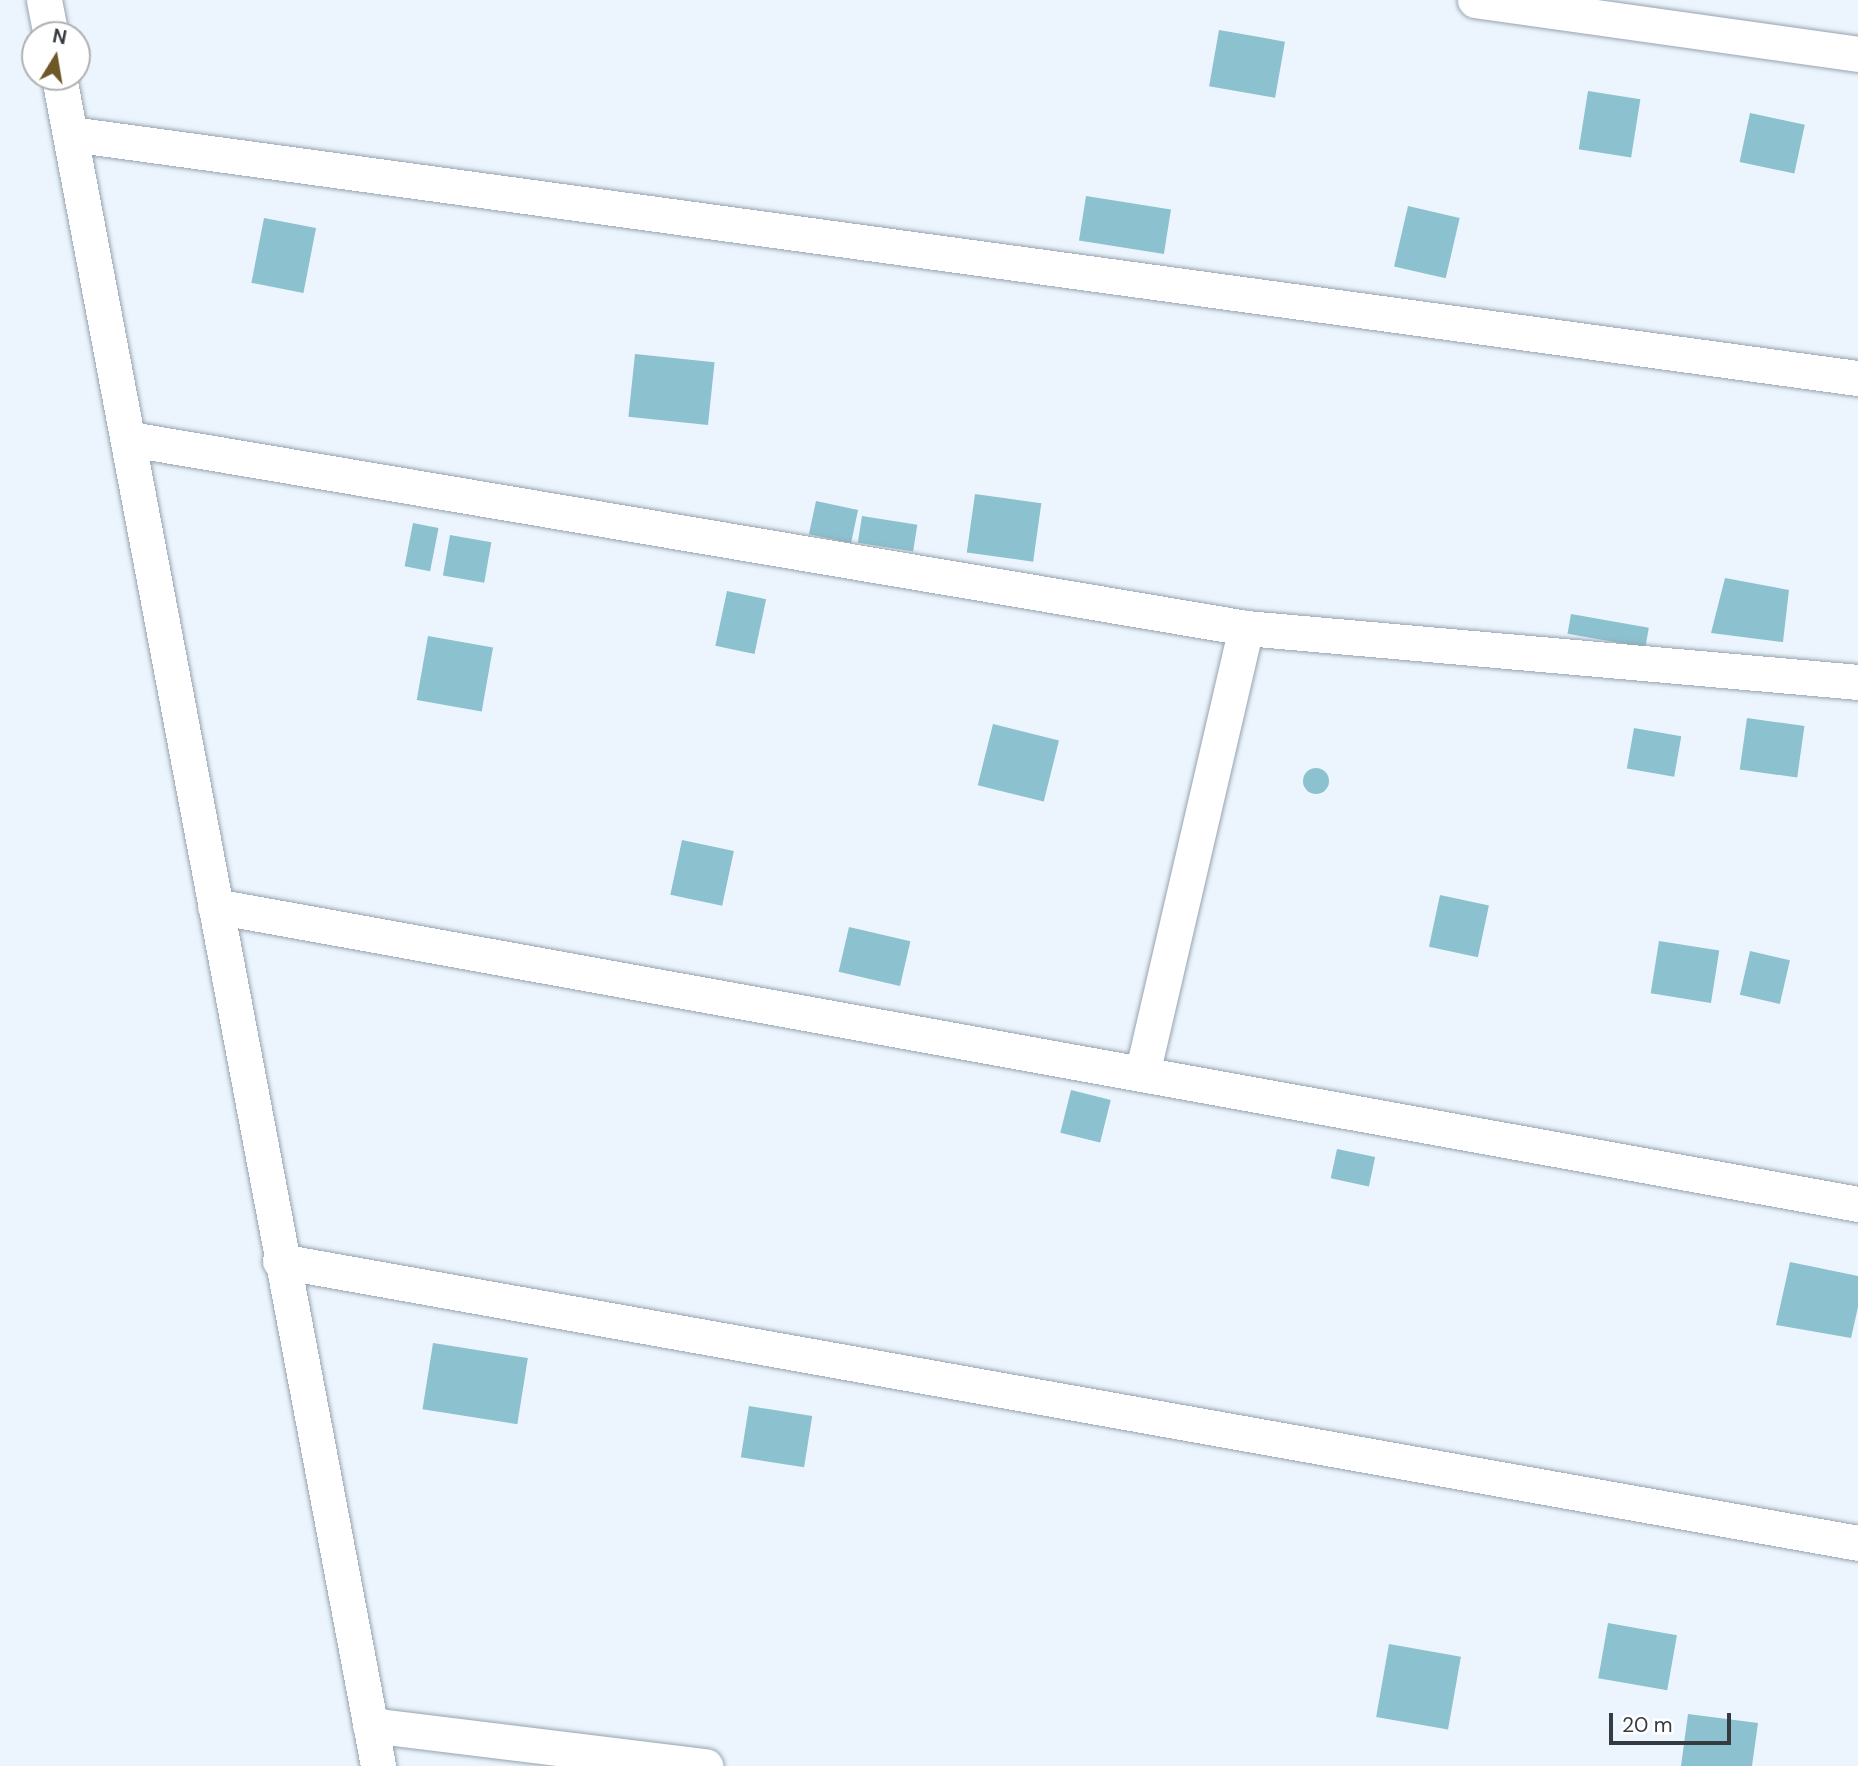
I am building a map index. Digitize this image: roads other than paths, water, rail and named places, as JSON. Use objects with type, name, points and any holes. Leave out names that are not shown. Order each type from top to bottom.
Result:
[{"type":"street","points":[[44,0],[48,21]]},
{"type":"street","points":[[1475,0],[1858,54]]},
{"type":"street","points":[[62,91],[130,439],[280,1261],[378,1766]]},
{"type":"street","points":[[71,134],[1858,378]]},
{"type":"street","points":[[130,439],[1246,628],[1858,682]]},
{"type":"street","points":[[1142,1074],[1246,628]]},
{"type":"street","points":[[215,906],[1858,1204]]},
{"type":"street","points":[[280,1261],[1858,1543]]},
{"type":"street","points":[[370,1725],[706,1766]]}]
